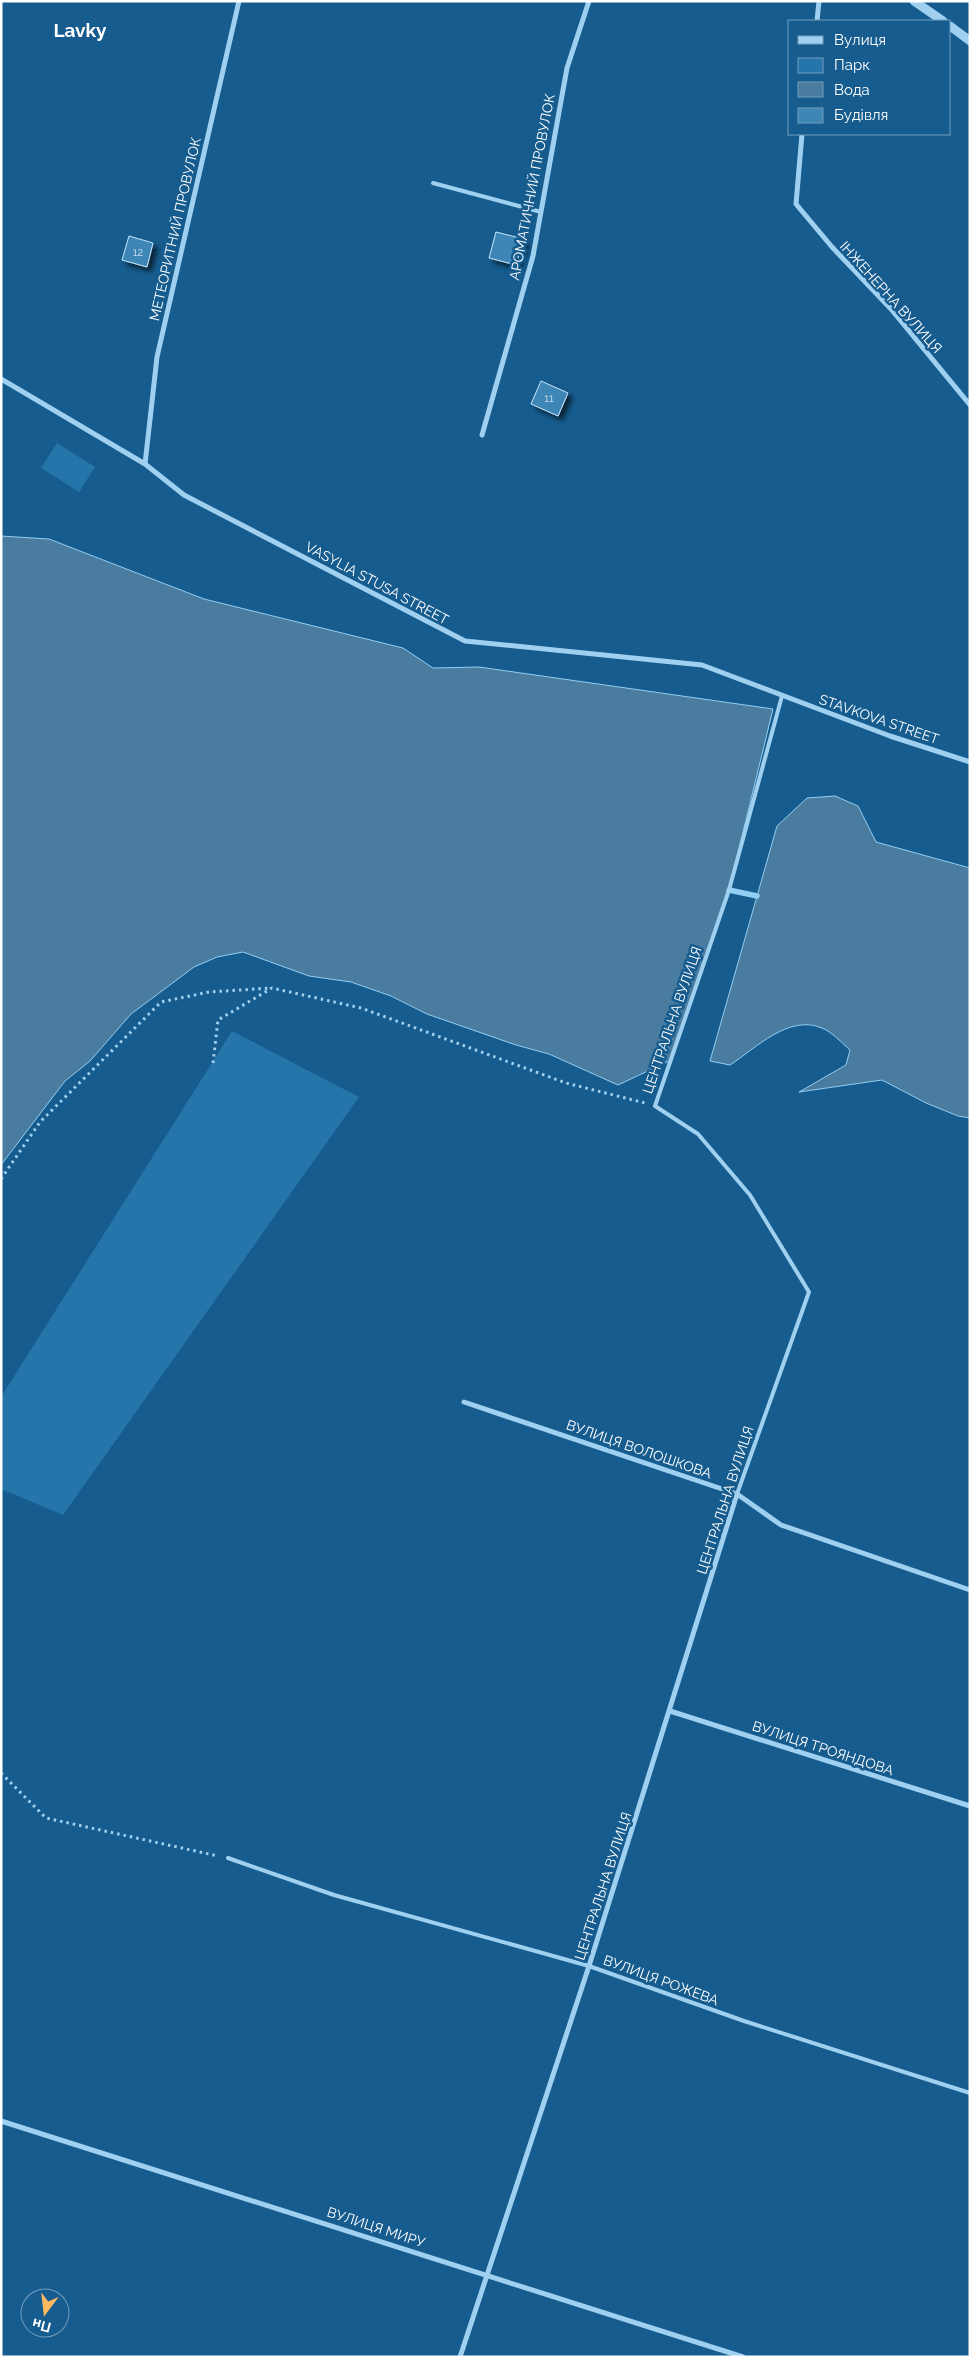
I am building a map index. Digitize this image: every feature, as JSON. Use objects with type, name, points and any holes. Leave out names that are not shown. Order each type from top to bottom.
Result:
[{"type":"street","name":"МЕТЕОРИТНИЙ ПРОВУЛОК","points":[[145,464],[157,357],[239,1]]},
{"type":"street","name":"АРОМАТИЧНИЙ ПРОВУЛОК","points":[[482,435],[533,256],[567,68],[589,1]]},
{"type":"street","points":[[817,20],[819,1]]},
{"type":"street","points":[[914,1],[942,20]]},
{"type":"street","points":[[951,27],[968,37]]},
{"type":"street","name":"ІНЖЕНЕРНА ВУЛИЦЯ","points":[[802,135],[796,204],[832,248],[891,309],[970,405]]},
{"type":"street","name":"VASYLIA STUSA STREET","points":[[1,379],[145,464],[184,495],[465,642],[702,665],[782,696]]},
{"type":"street","name":"STAVKOVA STREET","points":[[782,696],[890,736],[970,762]]},
{"type":"street","name":"ВУЛИЦЯ ВОЛОШКОВА","points":[[464,1402],[737,1494],[781,1525],[970,1590]]},
{"type":"street","name":"ЦЕНТРАЛЬНА ВУЛИЦЯ","points":[[460,2357],[589,1966],[737,1494]]},
{"type":"street","name":"ВУЛИЦЯ ТРОЯНДОВА","points":[[670,1711],[970,1806]]},
{"type":"street","name":"ВУЛИЦЯ МИРУ","points":[[1,2121],[488,2274],[743,2357]]},
{"type":"lane","points":[[433,183],[541,212]]},
{"type":"lane","name":"ЦЕНТРАЛЬНА ВУЛИЦЯ","points":[[737,1494],[809,1292],[750,1195],[698,1134],[655,1106],[729,890],[782,696]]},
{"type":"lane","name":"ВУЛИЦЯ РОЖЕВА","points":[[228,1858],[334,1895],[589,1966],[744,2021],[970,2094]]},
{"type":"path","points":[[1,1179],[40,1122],[160,1002],[209,992],[272,988],[361,1008],[566,1083],[655,1106]]},
{"type":"path","points":[[213,1063],[218,1020],[272,988]]},
{"type":"path","points":[[1,1773],[46,1818],[228,1858]]},
{"type":"green space","points":[[57,443],[95,467],[79,492],[41,468]]},
{"type":"green space","points":[[232,1031],[359,1097],[63,1515],[1,1489],[1,1397]]},
{"type":"water","points":[[1,536],[49,539],[204,599],[403,648],[433,668],[479,667],[773,709],[729,890],[671,1060],[618,1085],[549,1054],[516,1045],[427,1014],[391,996],[351,982],[309,976],[243,952],[217,957],[194,967],[131,1014],[90,1061],[65,1081],[1,1165]]},
{"type":"water","points":[[835,796],[858,806],[876,842],[970,868],[970,1118],[958,1116],[926,1103],[882,1080],[799,1092],[846,1065],[850,1050],[826,1030],[810,1025],[797,1025],[773,1035],[730,1065],[710,1061],[777,826],[807,798]]},
{"type":"building","points":[[496,232],[524,239],[516,265],[489,258]]},
{"type":"building","points":[[129,236],[153,243],[147,267],[122,260]]},
{"type":"building","points":[[541,381],[568,393],[558,416],[531,404]]},
{"type":"waterway","points":[[729,890],[757,896]]},
{"type":"district","name":"Lavky","points":[[80,30]]}]
